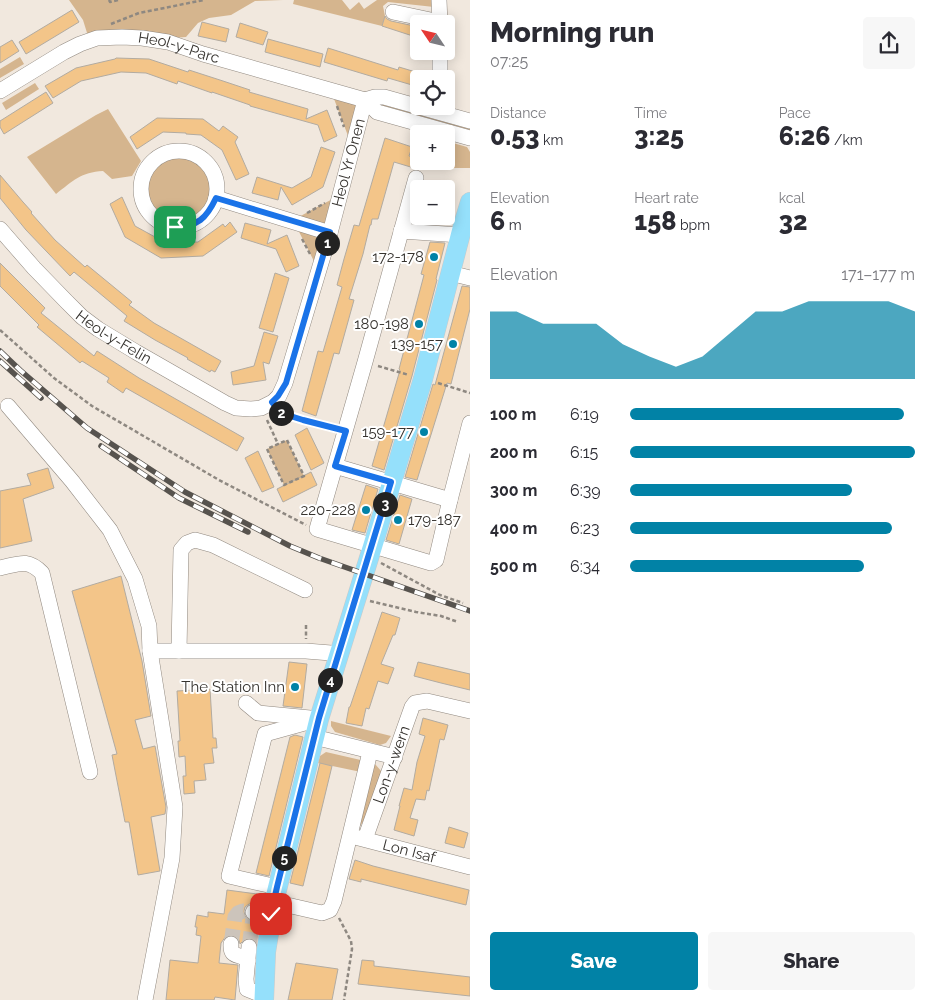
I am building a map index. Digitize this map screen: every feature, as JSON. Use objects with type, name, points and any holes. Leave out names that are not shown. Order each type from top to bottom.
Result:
[{"type":"main road","points":[[264,998],[266,952],[264,908],[319,718],[423,379],[470,202]]},
{"type":"street","points":[[439,0],[440,15]]},
{"type":"street","points":[[393,12],[410,16]]},
{"type":"street","name":"Heol-y-Parc","points":[[0,92],[80,44],[97,38],[122,36],[168,42],[203,54],[366,100],[384,96],[410,102]]},
{"type":"street","name":"Heol-y-Parc","points":[[366,100],[377,112],[470,138]]},
{"type":"street","name":"Heol Yr Onen","points":[[262,406],[278,396],[286,383],[366,100]]},
{"type":"street","name":"Heol-y-Parc","points":[[453,115],[470,121]]},
{"type":"street","points":[[190,152],[209,166],[215,176],[216,198],[210,211],[200,221],[188,226],[175,227],[162,224],[152,216],[144,205],[141,192],[142,179],[148,167],[166,153],[190,152]]},
{"type":"street","points":[[416,178],[317,529],[371,552],[431,563],[436,560],[470,423]]},
{"type":"street","points":[[216,198],[330,232]]},
{"type":"street","points":[[401,231],[464,228]]},
{"type":"street","name":"Heol-y-Felin","points":[[0,229],[66,301],[82,317],[98,328],[225,403],[236,408],[262,406]]},
{"type":"street","points":[[450,273],[470,278]]},
{"type":"street","points":[[8,406],[72,481],[110,530],[135,579],[149,626],[150,651],[175,807],[172,858],[145,1000]]},
{"type":"street","points":[[335,466],[450,500]]},
{"type":"street","points":[[179,651],[181,550],[187,543],[195,540],[213,545],[305,590]]},
{"type":"street","points":[[0,568],[27,562],[35,566],[42,573],[90,772]]},
{"type":"street","points":[[150,651],[306,651],[338,655]]},
{"type":"street","name":"Lon-y-wern","points":[[365,839],[415,703],[426,701],[470,711]]},
{"type":"street","points":[[246,702],[258,713],[319,718]]},
{"type":"street","points":[[319,718],[265,734],[229,876],[264,908],[322,913],[330,910],[334,902],[370,752]]},
{"type":"street","points":[[314,738],[395,757]]},
{"type":"street","name":"Lon Isaf","points":[[349,836],[470,867]]},
{"type":"street","points":[[242,951],[247,989],[264,998]]},
{"type":"path","points":[[109,0],[110,2],[118,0]]},
{"type":"path","points":[[97,38],[109,24],[139,13],[204,0]]},
{"type":"path","points":[[331,91],[353,149]]},
{"type":"path","points":[[0,330],[54,378],[92,406],[219,480],[317,529]]},
{"type":"path","points":[[365,362],[470,393]]},
{"type":"path","points":[[262,406],[303,420],[346,431]]},
{"type":"path","points":[[262,406],[278,444]]},
{"type":"path","points":[[288,440],[304,476],[284,485],[267,449],[278,444],[288,440]]},
{"type":"path","points":[[371,552],[385,565],[440,595],[463,603]]},
{"type":"path","points":[[356,598],[441,616],[458,622]]},
{"type":"path","points":[[330,910],[338,915],[351,941],[351,958],[344,1000]]},
{"type":"shaded area","points":[[69,0],[283,0],[255,1],[231,15],[209,18],[198,23],[186,37],[172,38],[88,36],[83,20]]},
{"type":"shaded area","points":[[294,0],[342,0],[350,10],[359,2],[364,9],[377,0],[434,0],[434,7],[388,2],[383,6],[385,16],[382,26],[293,4]]},
{"type":"shaded area","points":[[20,57],[24,64],[0,78],[0,69]]},
{"type":"shaded area","points":[[35,83],[39,89],[6,110],[2,103]]},
{"type":"shaded area","points":[[331,91],[410,108],[410,115],[442,115],[470,121],[470,138],[455,133],[455,125],[429,125],[372,107],[353,149]]},
{"type":"shaded area","points":[[108,109],[141,161],[132,176],[112,179],[103,171],[89,173],[73,181],[56,194],[27,157]]},
{"type":"shaded area","points":[[455,144],[467,147],[470,152],[470,168],[455,168]]},
{"type":"shaded area","points":[[172,157],[184,157],[201,166],[208,177],[210,189],[208,201],[201,212],[184,221],[172,221],[160,216],[151,207],[146,195],[146,183],[151,171],[160,162]]},
{"type":"shaded area","points":[[340,195],[319,271],[293,220]]},
{"type":"shaded area","points":[[287,440],[304,476],[284,485],[267,449]]},
{"type":"shaded area","points":[[331,721],[391,736],[386,743],[380,745],[335,732],[331,726]]},
{"type":"shaded area","points":[[326,752],[365,761],[361,772],[318,763],[320,756]]},
{"type":"shaded area","points":[[371,762],[382,772],[369,810],[357,830]]},
{"type":"building","points":[[72,10],[79,22],[26,54],[19,42]]},
{"type":"building","points":[[385,16],[391,21],[410,25],[410,35],[382,26]]},
{"type":"building","points":[[202,22],[229,29],[226,42],[198,36]]},
{"type":"building","points":[[240,23],[268,32],[263,45],[236,37]]},
{"type":"building","points":[[268,39],[323,54],[320,67],[265,52]]},
{"type":"building","points":[[12,40],[19,51],[0,63],[0,47]]},
{"type":"building","points":[[328,48],[398,70],[399,67],[410,70],[410,84],[388,78],[387,81],[324,62]]},
{"type":"building","points":[[116,58],[149,59],[188,72],[189,70],[250,90],[249,92],[308,109],[306,119],[327,110],[337,136],[324,142],[318,125],[250,106],[178,81],[177,84],[146,73],[121,72],[81,81],[53,98],[45,86],[76,68]]},
{"type":"building","points":[[46,92],[53,103],[4,134],[0,127],[0,121]]},
{"type":"building","points":[[157,118],[203,119],[219,131],[223,126],[238,137],[235,142],[249,174],[236,180],[222,150],[201,135],[163,132],[137,149],[130,137]]},
{"type":"building","points":[[385,138],[410,146],[410,167],[394,162],[378,219],[372,219],[349,299],[354,300],[339,354],[334,353],[316,416],[302,411],[318,351],[323,352],[342,287],[337,285],[354,225],[359,226]]},
{"type":"building","points":[[321,147],[335,152],[323,187],[292,205],[281,187],[278,200],[252,193],[257,177],[292,188],[311,177]]},
{"type":"building","points":[[0,175],[55,240],[85,267],[87,265],[132,302],[129,305],[154,323],[221,361],[215,372],[211,370],[210,372],[124,321],[127,316],[74,272],[70,276],[26,230],[0,198]]},
{"type":"building","points":[[122,197],[135,226],[166,243],[198,242],[223,224],[225,227],[230,222],[237,232],[203,256],[161,258],[125,237],[110,204]]},
{"type":"building","points":[[245,223],[271,230],[267,244],[287,235],[299,266],[286,272],[276,249],[241,238]]},
{"type":"building","points":[[430,242],[445,243],[412,376],[384,470],[372,466],[400,370],[424,275],[421,274]]},
{"type":"building","points":[[0,263],[45,308],[41,313],[94,356],[97,351],[139,378],[244,438],[237,451],[126,388],[123,393],[107,382],[109,378],[82,361],[80,363],[37,327],[39,325],[0,286]]},
{"type":"building","points":[[275,273],[289,278],[273,332],[259,328]]},
{"type":"building","points":[[462,286],[470,287],[470,309],[451,384],[447,383],[417,480],[405,477],[433,384],[435,385]]},
{"type":"building","points":[[264,332],[278,336],[269,364],[263,362],[266,380],[233,385],[231,372],[254,366]]},
{"type":"building","points":[[307,428],[324,463],[311,470],[295,435]]},
{"type":"building","points":[[258,451],[274,487],[262,492],[245,458]]},
{"type":"building","points":[[48,468],[54,488],[23,499],[32,541],[0,548],[0,491],[31,485],[27,474]]},
{"type":"building","points":[[311,472],[317,485],[283,502],[277,489]]},
{"type":"building","name":"220-228","points":[[366,485],[378,489],[365,533],[352,530]]},
{"type":"building","name":"179-187","points":[[400,495],[412,499],[399,544],[386,540]]},
{"type":"building","points":[[121,576],[142,661],[151,716],[135,720],[143,749],[155,746],[166,807],[165,814],[151,817],[160,871],[138,875],[129,822],[125,822],[112,755],[117,754],[72,591]]},
{"type":"building","points":[[382,612],[400,618],[395,635],[393,635],[381,664],[394,668],[388,684],[378,681],[369,709],[366,708],[362,726],[346,723],[349,707]]},
{"type":"building","points":[[289,662],[307,664],[302,708],[283,706]]},
{"type":"building","points":[[418,662],[470,674],[470,690],[414,676]]},
{"type":"building","points":[[210,689],[213,738],[216,738],[217,748],[212,748],[214,763],[204,764],[206,780],[194,781],[195,793],[184,794],[183,776],[186,776],[185,756],[179,757],[177,691]]},
{"type":"building","points":[[423,718],[448,725],[444,740],[440,739],[429,791],[427,790],[425,800],[416,799],[410,818],[418,820],[414,836],[394,830],[404,788],[412,790],[417,762],[425,736],[419,734]]},
{"type":"building","points":[[295,735],[303,737],[269,876],[256,873],[290,737]]},
{"type":"building","points":[[320,763],[332,766],[303,886],[290,883]]},
{"type":"building","points":[[449,827],[468,833],[464,848],[445,843]]},
{"type":"building","points":[[355,860],[469,890],[466,905],[361,879],[361,882],[349,879]]},
{"type":"building","points":[[227,890],[257,894],[256,903],[249,904],[245,907],[244,911],[248,920],[259,922],[256,941],[249,938],[240,944],[236,936],[230,935],[226,936],[221,943],[219,963],[238,965],[235,1000],[215,997],[214,1000],[166,1000],[170,960],[198,963],[201,936],[196,935],[197,915],[208,917],[208,912],[224,914]]},
{"type":"building","points":[[362,960],[374,961],[374,966],[470,977],[470,996],[358,984]]},
{"type":"building","points":[[296,963],[338,969],[332,1000],[288,1000]]},
{"type":"tunnel","points":[[231,944],[235,917],[243,911],[253,912]]},
{"type":"tunnel","points":[[249,947],[253,918]]},
{"type":"railway","points":[[0,351],[87,428],[185,492],[290,546],[470,611]]},
{"type":"railway","points":[[0,361],[41,398]]},
{"type":"railway","points":[[101,446],[179,498],[248,532]]},
{"type":"place","name":"172-178","points":[[434,257]]},
{"type":"place","name":"180-198","points":[[419,324]]},
{"type":"place","name":"139-157","points":[[453,344]]},
{"type":"place","name":"159-177","points":[[424,432]]},
{"type":"place","name":"220-228","points":[[366,510]]},
{"type":"place","name":"179-187","points":[[398,520]]},
{"type":"place","name":"The Station Inn","points":[[295,687]]},
{"type":"route","points":[[175,227],[188,226],[200,221],[210,211],[216,198],[330,232],[286,383],[272,402],[281,413],[346,431],[335,466],[391,482],[319,718],[271,914]]}]
